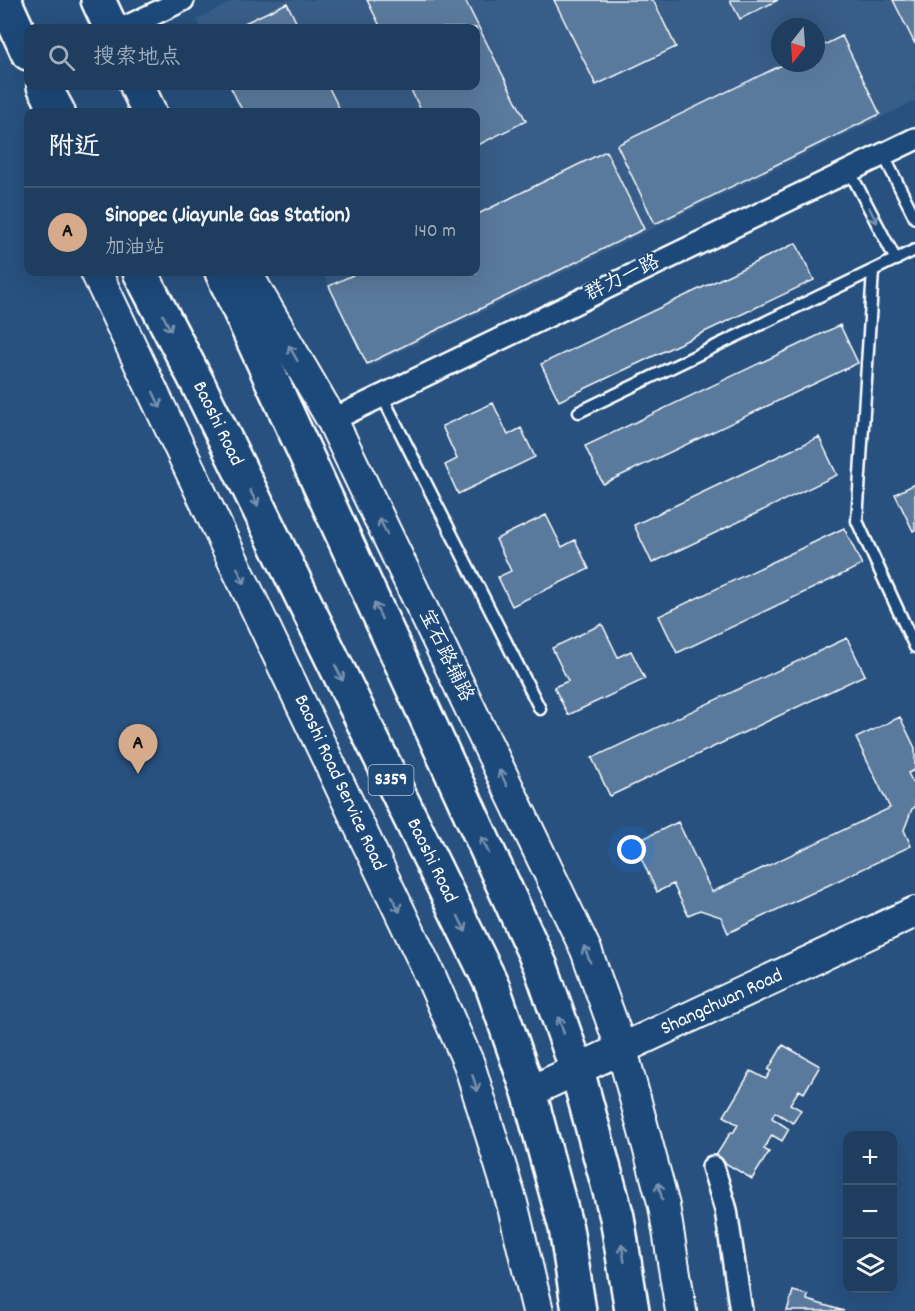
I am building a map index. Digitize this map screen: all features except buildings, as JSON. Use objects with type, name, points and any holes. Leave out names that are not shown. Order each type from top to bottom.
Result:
[{"type":"main road","points":[[98,0],[109,24]]},
{"type":"main road","points":[[4,3],[24,45]]},
{"type":"main road","points":[[140,90],[147,108]]},
{"type":"main road","points":[[140,90],[152,108]]},
{"type":"main road","name":"Baoshi Road Service Road","points":[[98,276],[430,975],[469,1064],[512,1203],[538,1311]]},
{"type":"main road","name":"Baoshi Road","points":[[142,276],[198,384],[492,986],[529,1092],[566,1228],[579,1311]]},
{"type":"main road","points":[[224,276],[541,967],[577,1071],[617,1217],[632,1311]]},
{"type":"main road","name":"宝石路辅路","points":[[248,276],[332,420],[586,950],[622,1050]]},
{"type":"main road","name":"Shangchuan Road","points":[[529,1092],[915,912]]},
{"type":"main road","points":[[622,1050],[664,1206],[681,1311]]},
{"type":"street","points":[[132,24],[183,0]]},
{"type":"street","name":"群力一路","points":[[332,420],[915,139]]},
{"type":"street","points":[[713,1167],[726,1210],[741,1311]]},
{"type":"lane","points":[[883,154],[915,218]]},
{"type":"lane","points":[[849,170],[896,260]]},
{"type":"lane","points":[[579,412],[915,250]]},
{"type":"lane","points":[[873,271],[857,521],[915,648]]},
{"type":"lane","points":[[382,396],[540,709]]},
{"type":"shaded area","points":[[235,0],[915,0],[915,101],[369,367],[324,276],[480,276],[480,108],[241,108],[232,90],[480,90],[480,24],[199,24],[197,19]]},
{"type":"place","name":"Sinopec (Jiayunle Gas Station)","points":[[138,774]]}]
